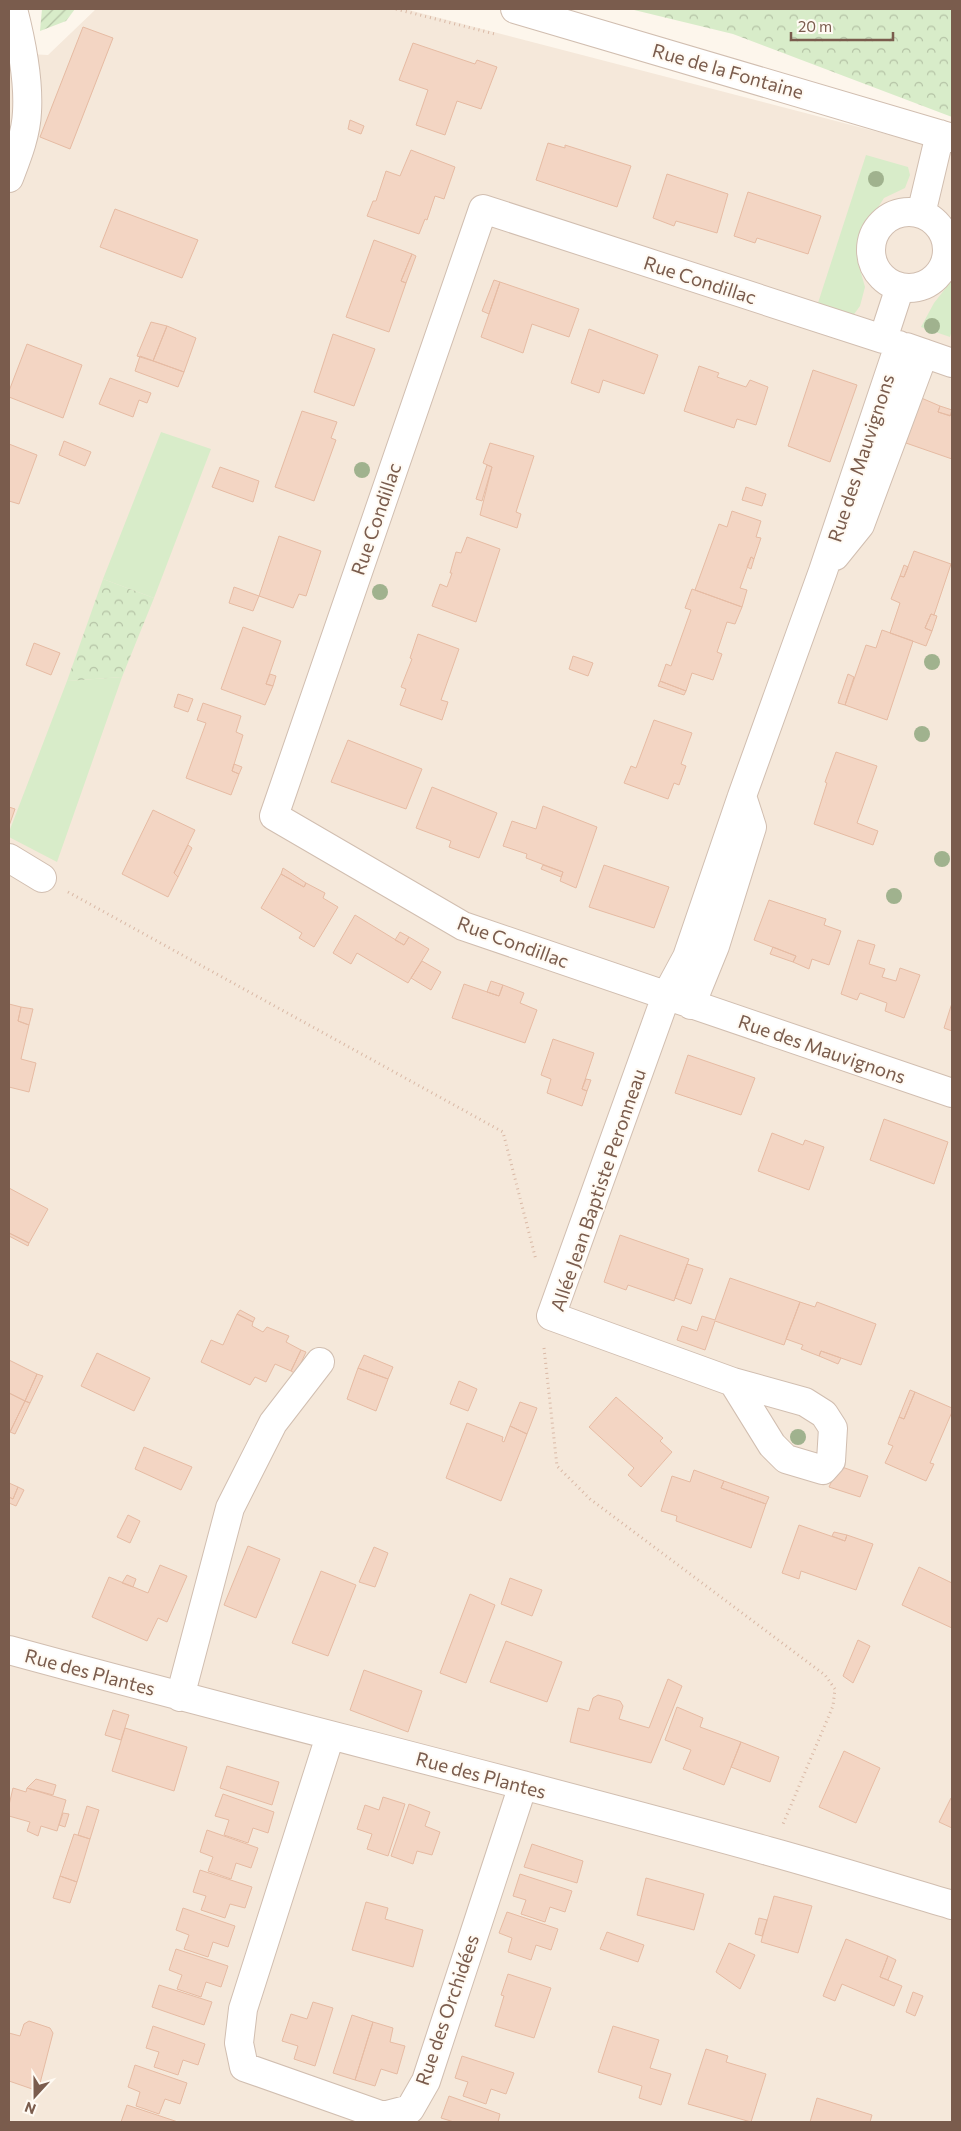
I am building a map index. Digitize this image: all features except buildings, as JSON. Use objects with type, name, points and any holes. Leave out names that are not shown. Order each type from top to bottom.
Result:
[{"type":"street","points":[[9,178],[20,148],[27,112],[23,54],[13,9]]},
{"type":"street","name":"Rue de la Fontaine","points":[[515,9],[946,136],[921,214]]},
{"type":"street","name":"Rue Condillac","points":[[678,1000],[463,926],[274,816],[483,209],[952,363]]},
{"type":"street","points":[[908,211],[933,219],[946,241],[947,254],[944,267],[936,277],[925,285],[913,288],[900,287],[888,283],[879,274],[873,264],[870,252],[872,240],[877,229],[885,220],[896,213],[908,211]]},
{"type":"street","points":[[891,342],[900,287]]},
{"type":"street","name":"Rue des Mauvignons","points":[[891,342],[824,570],[742,796],[752,828],[715,946],[678,1000],[952,1094]]},
{"type":"street","name":"Rue des Mauvignons","points":[[824,570],[860,525],[924,353]]},
{"type":"street","points":[[9,858],[42,878]]},
{"type":"street","name":"Allée Jean Baptiste Peronneau","points":[[678,1000],[551,1316],[733,1382]]},
{"type":"street","points":[[180,1697],[230,1508],[273,1423],[320,1362]]},
{"type":"street","name":"Rue des Plantes","points":[[9,1650],[180,1697],[523,1785],[770,1852],[952,1905]]},
{"type":"street","name":"Rue des Orchidées","points":[[330,1736],[243,2009],[239,2043],[244,2067],[383,2116],[410,2109],[426,2081],[523,1785]]},
{"type":"path","points":[[42,878],[503,1132],[536,1261]]},
{"type":"path","points":[[551,1316],[543,1340],[557,1466],[590,1499],[825,1675],[834,1690],[833,1706],[770,1852]]},
{"type":"shaded area","points":[[96,9],[405,9],[932,146],[952,154],[952,2122],[9,2122],[9,53],[48,55]]},
{"type":"green space","points":[[42,9],[75,9],[66,21],[40,31]]},
{"type":"green space","points":[[630,9],[952,9],[952,117],[733,34]]},
{"type":"green space","points":[[866,155],[908,167],[910,175],[905,188],[884,198],[865,228],[857,259],[865,287],[860,306],[852,317],[817,306]]},
{"type":"green space","points":[[952,280],[952,330],[950,337],[921,327],[934,303]]},
{"type":"green space","points":[[161,432],[211,449],[154,598],[103,579]]},
{"type":"green space","points":[[103,579],[154,598],[122,677],[67,681]]},
{"type":"green space","points":[[122,677],[57,862],[9,837],[9,832],[67,681]]}]
